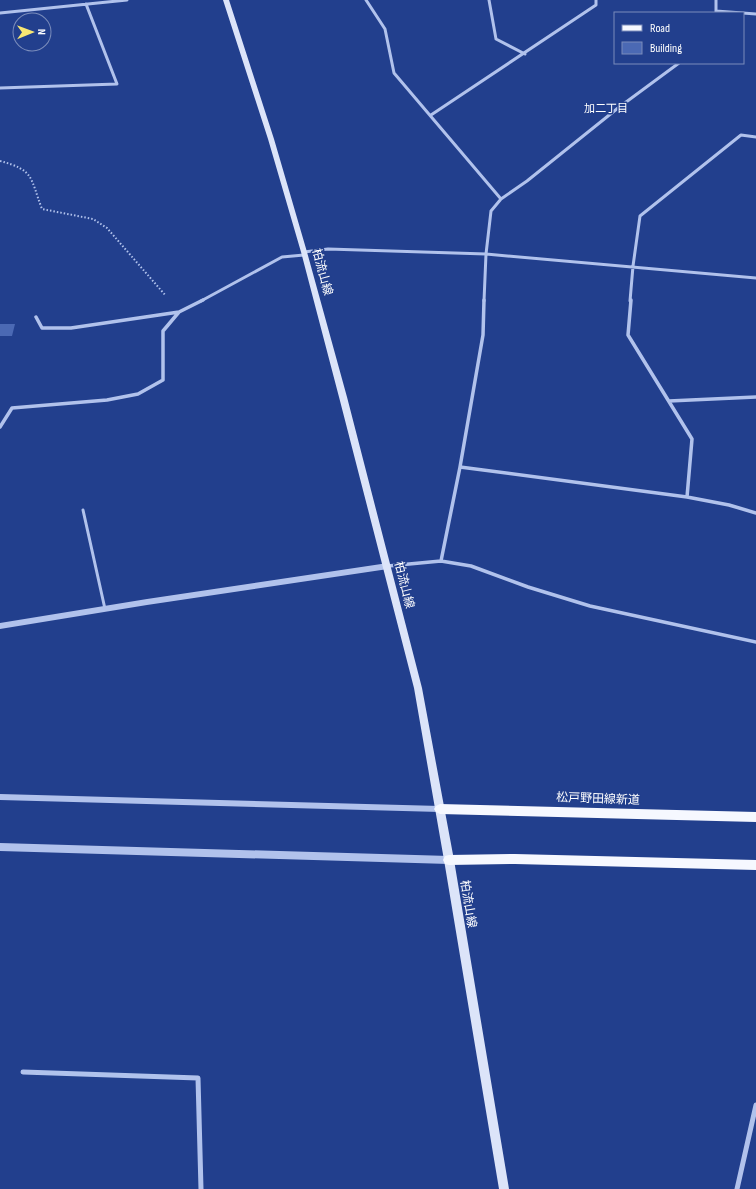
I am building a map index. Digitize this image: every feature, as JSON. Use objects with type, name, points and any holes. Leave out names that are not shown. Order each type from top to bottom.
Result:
[{"type":"main road","name":"柏流山線","points":[[226,0],[271,139],[304,254],[388,566],[418,688],[449,860],[504,1189]]},
{"type":"main road","name":"松戸野田線新道","points":[[440,809],[756,817]]},
{"type":"main road","points":[[449,860],[523,859],[756,865]]},
{"type":"street","points":[[0,14],[127,0]]},
{"type":"street","points":[[366,0],[385,29],[394,73],[501,199]]},
{"type":"street","points":[[489,0],[496,40],[525,54]]},
{"type":"street","points":[[431,115],[525,54],[596,5],[596,0]]},
{"type":"street","points":[[716,0],[716,12]]},
{"type":"street","points":[[0,88],[117,84],[86,4]]},
{"type":"street","points":[[744,13],[756,14]]},
{"type":"street","points":[[441,561],[460,466],[483,335],[486,254],[491,211],[501,199],[527,181],[618,108],[678,64]]},
{"type":"street","points":[[687,497],[692,438],[628,335],[633,266],[640,216],[741,135],[756,137]]},
{"type":"street","points":[[36,317],[42,328],[71,328],[179,312],[282,258],[328,249],[486,254],[756,278]]},
{"type":"street","points":[[0,427],[12,408],[107,400],[138,394],[164,380],[163,332],[179,312]]},
{"type":"street","points":[[670,401],[756,397]]},
{"type":"street","points":[[460,466],[687,497],[729,505],[756,514]]},
{"type":"street","points":[[0,626],[388,566],[441,561],[471,566],[528,587],[590,606],[756,642]]},
{"type":"street","points":[[0,797],[440,809]]},
{"type":"street","points":[[0,847],[449,860]]},
{"type":"street","points":[[23,1072],[198,1078],[201,1189]]},
{"type":"street","points":[[737,1189],[756,1105]]},
{"type":"lane","points":[[83,510],[105,609]]},
{"type":"path","points":[[0,161],[20,166],[25,169],[29,174],[42,209],[93,219],[107,228],[179,312]]},
{"type":"building","points":[[0,324],[15,324],[12,336],[0,336]]},
{"type":"district","name":"加二丁目","points":[[606,108]]}]
